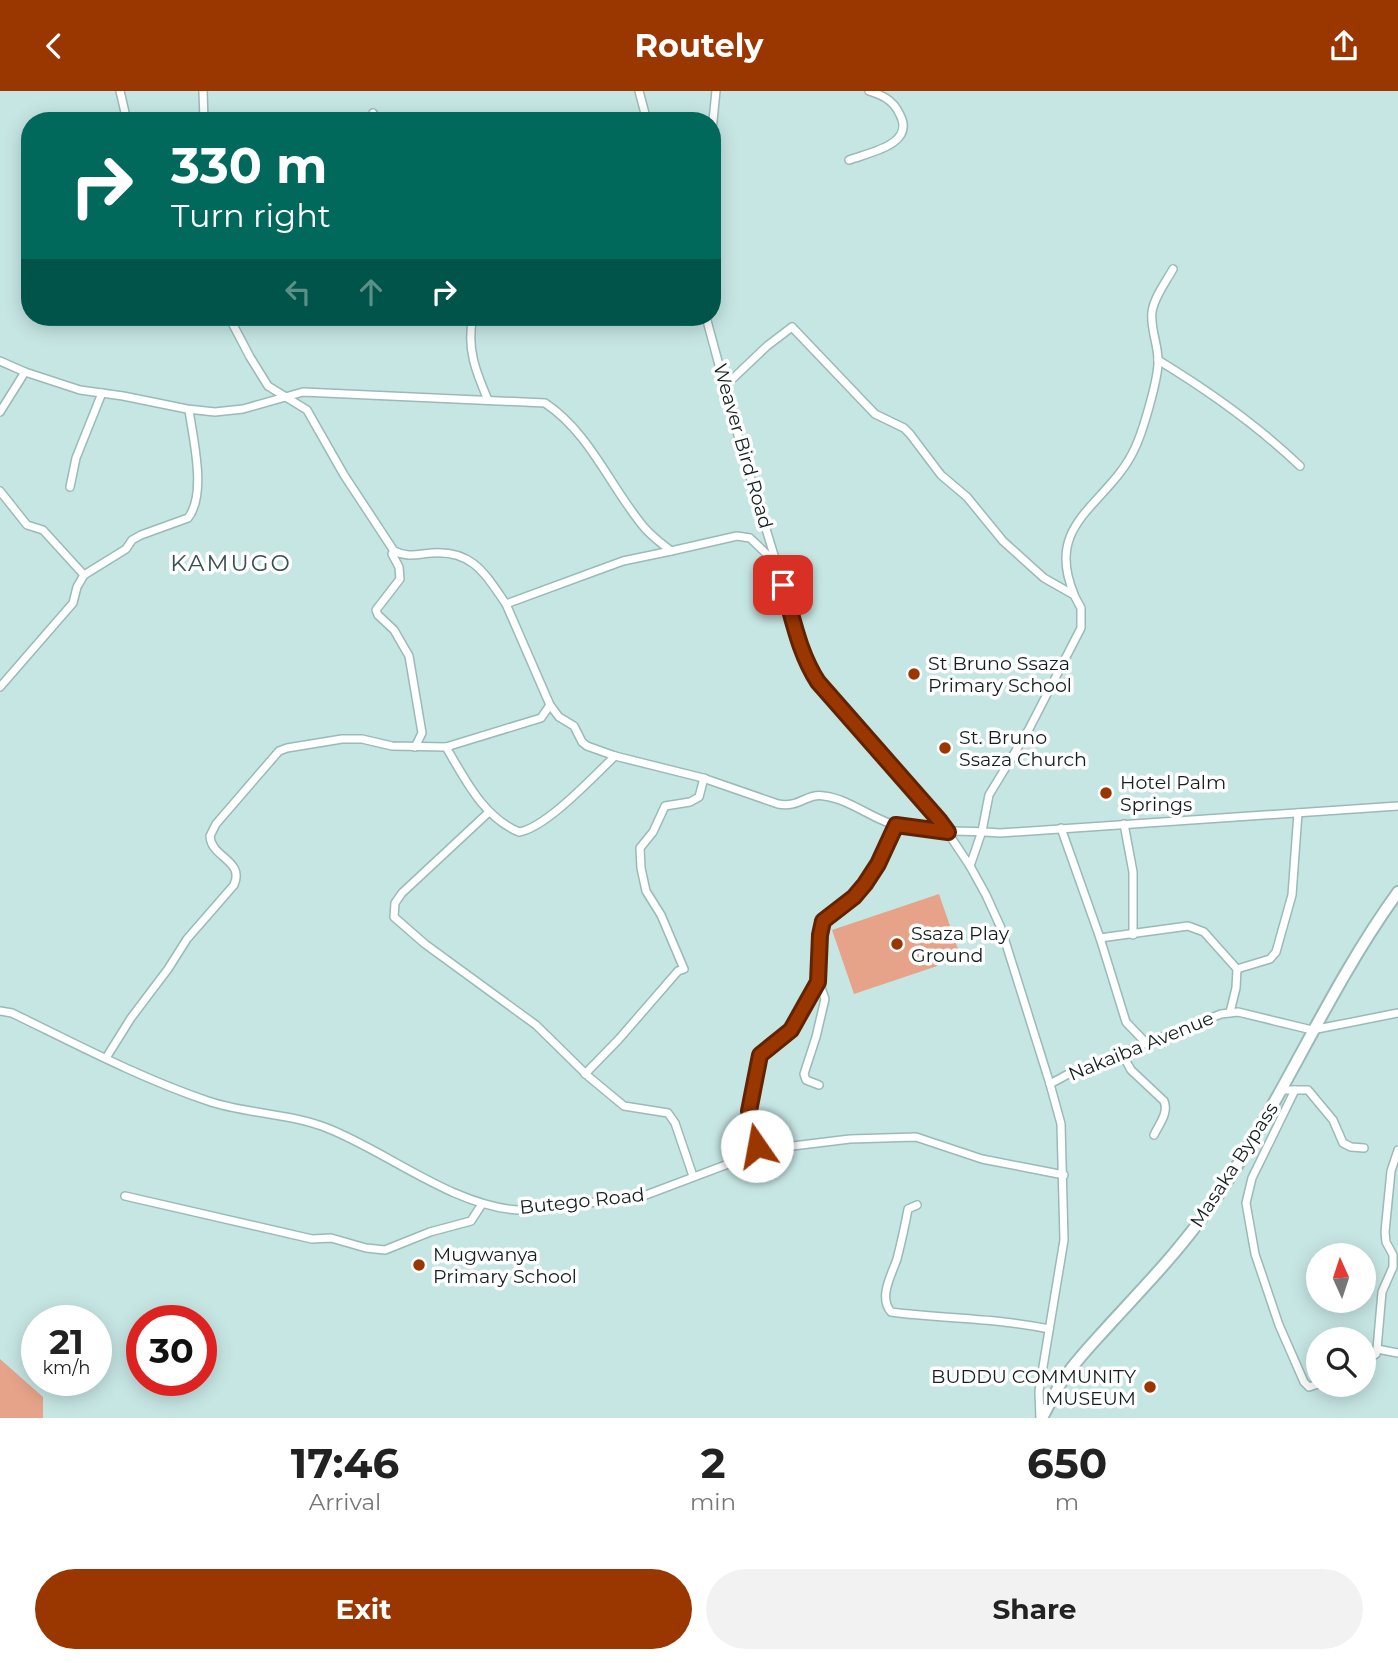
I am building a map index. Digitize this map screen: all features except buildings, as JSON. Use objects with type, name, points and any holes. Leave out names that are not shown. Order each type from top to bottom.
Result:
[{"type":"highway","name":"Masaka Bypass","points":[[1041,1418],[1062,1381],[1081,1357],[1171,1257],[1204,1215],[1282,1090],[1312,1030],[1363,945],[1398,892]]},
{"type":"street","points":[[120,91],[125,112]]},
{"type":"street","points":[[203,91],[204,112]]},
{"type":"street","points":[[639,91],[645,112]]},
{"type":"street","points":[[714,112],[716,91]]},
{"type":"street","points":[[849,160],[892,144],[905,131],[898,110],[891,102],[880,94],[869,91]]},
{"type":"street","points":[[970,866],[982,831],[989,795],[1029,729],[1081,628],[1081,608],[1067,577],[1065,565],[1069,535],[1078,521],[1117,478],[1136,446],[1158,360],[1152,314],[1173,269]]},
{"type":"street","points":[[234,326],[268,386],[307,410],[344,475],[394,551],[406,556],[448,553],[462,556],[477,564],[506,604],[550,705],[559,717],[574,726],[582,742],[615,756],[704,778],[790,806],[810,797],[827,796],[896,825],[948,832],[1000,833],[1398,806]]},
{"type":"street","points":[[472,326],[470,346],[488,400]]},
{"type":"street","name":"Weaver Bird Road","points":[[708,326],[808,667],[830,696],[940,821],[970,866],[1001,928],[1050,1084],[1059,1114],[1064,1175],[1063,1251],[1039,1391],[1041,1418]]},
{"type":"street","points":[[725,386],[767,346],[792,327],[875,414],[904,428],[941,475],[967,497],[1003,541],[1044,578],[1074,595]]},
{"type":"street","points":[[1158,360],[1206,389],[1263,432],[1300,466]]},
{"type":"street","points":[[0,361],[80,390],[189,410],[215,412],[243,409],[303,392],[545,403],[558,412],[580,437],[642,525],[671,551]]},
{"type":"street","points":[[0,412],[25,372]]},
{"type":"street","points":[[70,487],[76,458],[102,393]]},
{"type":"street","points":[[0,687],[73,603],[77,587],[84,575],[126,549],[132,540],[188,518],[193,512],[197,491],[189,410]]},
{"type":"street","points":[[0,491],[27,526],[43,530],[84,575]]},
{"type":"street","points":[[506,604],[623,561],[737,536],[750,538],[777,564]]},
{"type":"street","points":[[394,551],[392,554],[399,568],[400,579],[376,610],[407,650],[422,733],[433,747]]},
{"type":"street","points":[[541,718],[550,705]]},
{"type":"street","points":[[106,1058],[187,939],[234,884],[238,876],[236,869],[213,848],[210,836],[216,824],[272,757],[287,748],[342,739],[362,739],[392,746],[446,747],[541,718],[559,717]]},
{"type":"street","points":[[415,747],[422,733]]},
{"type":"street","points":[[446,747],[482,805],[519,832],[528,830],[577,792],[615,756]]},
{"type":"street","points":[[585,1074],[678,971],[684,969],[661,915],[646,891],[640,848],[653,832],[665,806],[690,802],[699,797],[704,778]]},
{"type":"street","points":[[489,812],[402,893],[395,902],[394,917],[425,944],[536,1025],[585,1074],[624,1106],[668,1113],[675,1123],[693,1177]]},
{"type":"street","points":[[1237,969],[1270,959],[1276,952],[1292,895],[1298,813]]},
{"type":"street","points":[[1124,824],[1133,872],[1133,935]]},
{"type":"street","points":[[819,1085],[806,1080],[804,1074],[825,999],[818,982],[823,921],[854,897],[865,884],[878,864],[896,825]]},
{"type":"street","points":[[1061,828],[1126,1022],[1146,1043]]},
{"type":"street","points":[[1100,939],[1188,926],[1204,932],[1237,969],[1230,1012]]},
{"type":"street","points":[[749,1155],[757,1146],[759,1131],[749,1111],[757,1078],[757,1062],[760,1055],[791,1030],[818,982]]},
{"type":"street","name":"Butego Road","points":[[0,1011],[12,1013],[106,1058],[210,1101],[331,1129],[482,1204],[517,1210],[638,1198],[768,1149],[850,1139],[916,1137],[982,1159],[1064,1175]]},
{"type":"street","name":"Nakaiba Avenue","points":[[1050,1084],[1121,1052],[1230,1012],[1312,1030],[1398,1013]]},
{"type":"street","points":[[1121,1052],[1131,1070],[1164,1101],[1166,1112],[1154,1135]]},
{"type":"street","points":[[1282,1090],[1308,1090],[1333,1120],[1346,1146],[1364,1148]]},
{"type":"street","points":[[1295,1090],[1252,1178],[1246,1203],[1255,1254],[1279,1325],[1306,1384]]},
{"type":"street","points":[[1376,1355],[1382,1292],[1393,1267],[1393,1255],[1386,1242],[1385,1233],[1391,1171],[1398,1150]]},
{"type":"street","points":[[125,1196],[192,1209],[312,1239],[331,1238],[376,1250],[384,1250],[430,1232],[464,1224],[474,1218],[482,1204]]},
{"type":"street","points":[[917,1205],[908,1209],[896,1261],[888,1278],[886,1300],[887,1308],[891,1312],[1008,1321],[1049,1329]]},
{"type":"street","points":[[1377,1349],[1398,1353]]},
{"type":"shaded area","name":"Ssaza Play Ground","points":[[939,894],[961,958],[854,994],[832,930]]},
{"type":"shaded area","points":[[0,1359],[21,1378],[21,1396],[43,1397],[43,1418],[0,1418]]},
{"type":"place","name":"St Bruno Ssaza Primary School","points":[[914,674]]},
{"type":"place","name":"St. Bruno Ssaza Church","points":[[945,748]]},
{"type":"place","name":"Hotel Palm Springs","points":[[1106,793]]},
{"type":"place","name":"Ssaza Play Ground","points":[[897,944]]},
{"type":"place","name":"Mugwanya Primary School","points":[[419,1265]]},
{"type":"place","name":"BUDDU COMMUNITY MUSEUM","points":[[1150,1387]]},
{"type":"district","name":"KAMUGO","points":[[231,563]]},
{"type":"route","points":[[757,1146],[759,1131],[749,1111],[757,1078],[757,1062],[760,1055],[791,1030],[818,982],[823,921],[854,897],[865,884],[878,864],[896,825],[948,832],[818,682],[801,649],[783,585]]}]
